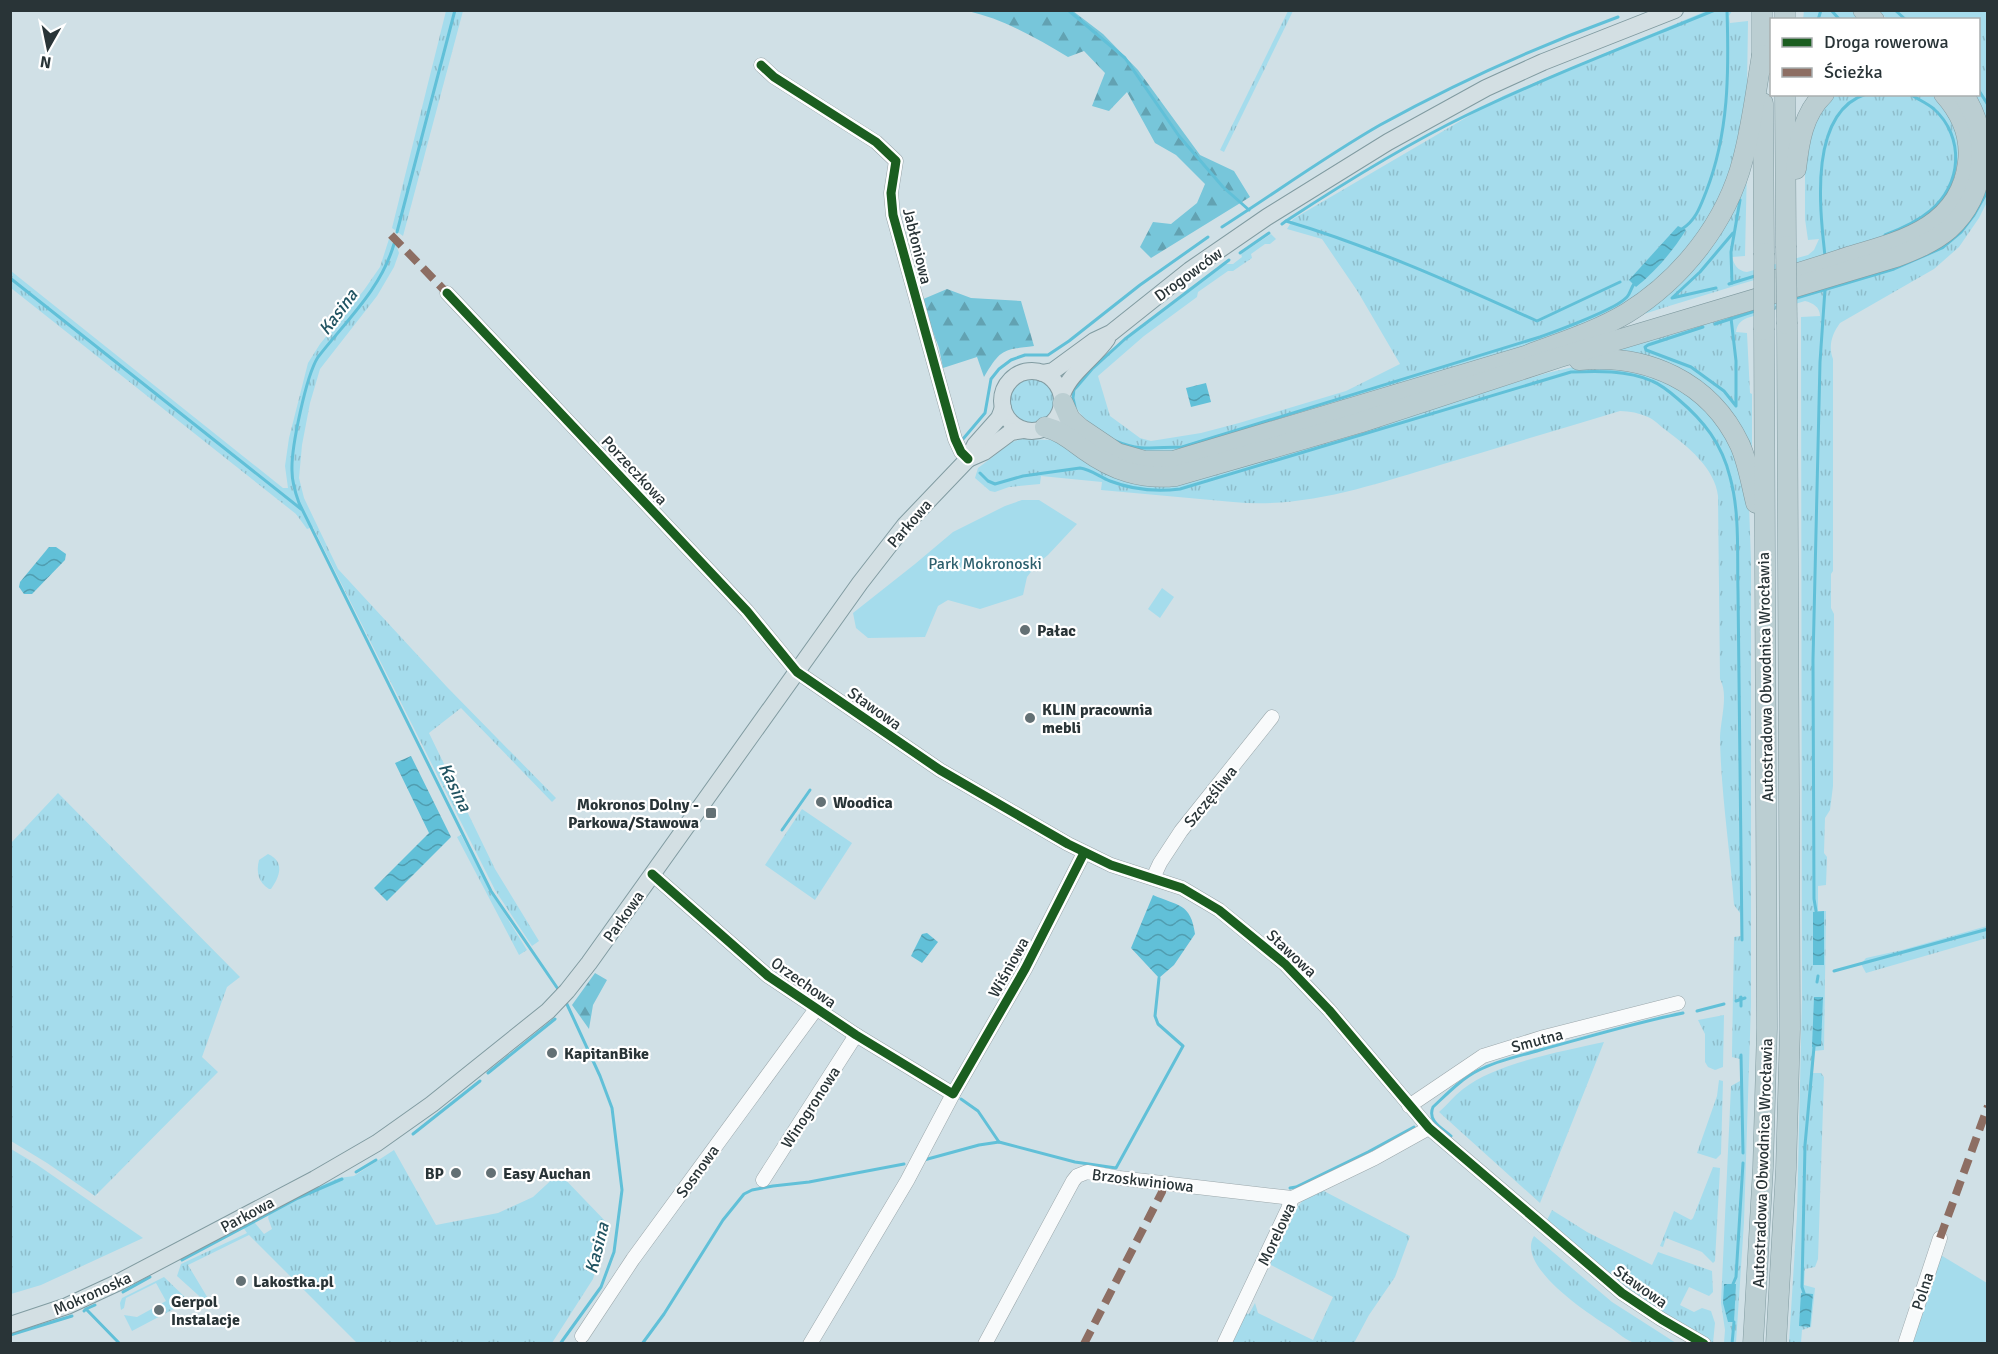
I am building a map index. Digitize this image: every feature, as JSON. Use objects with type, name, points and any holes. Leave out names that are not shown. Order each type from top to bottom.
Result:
[{"type":"highway","name":"Autostradowa Obwodnica Wrocławia","points":[[1753,1344],[1763,1168],[1767,1039],[1762,10]]},
{"type":"highway","points":[[1530,354],[1610,322],[1626,313],[1667,284],[1697,250],[1725,207],[1738,175],[1748,136],[1762,55]]},
{"type":"highway","name":"Autostradowa Obwodnica Wrocławia","points":[[1776,1344],[1786,1169],[1790,1029],[1785,96]]},
{"type":"highway","points":[[1786,222],[1801,135],[1813,108],[1822,96]]},
{"type":"highway","points":[[1062,399],[1070,419],[1117,453],[1144,461],[1173,461],[1530,354],[1570,345],[1886,246],[1932,225],[1952,204],[1961,189],[1968,160],[1968,142],[1963,123],[1946,96]]},
{"type":"highway","points":[[1045,427],[1059,432],[1112,467],[1140,476],[1170,477],[1258,453],[1565,356],[1896,257],[1949,229],[1967,206],[1976,189],[1981,170],[1981,135],[1973,111],[1964,96]]},
{"type":"highway","points":[[1491,381],[1573,361],[1609,358],[1644,363],[1680,379],[1712,405],[1725,420],[1740,446],[1750,474],[1763,537]]},
{"type":"main road","name":"Drogowców","points":[[1042,373],[1053,371],[1094,341],[1111,333],[1190,270],[1267,217],[1388,142],[1486,88],[1543,62],[1675,10]]},
{"type":"main road","name":"Drogowców","points":[[1062,399],[1065,385],[1101,348],[1111,333]]},
{"type":"main road","points":[[1028,373],[1042,373],[1050,376],[1058,384],[1062,399],[1060,414],[1054,422],[1036,430],[1023,430],[1011,423],[1003,408],[1003,394],[1008,384],[1017,376],[1028,373]]},
{"type":"main road","name":"Parkowa","points":[[170,1255],[315,1179],[394,1132],[432,1104],[560,999],[589,963],[905,525],[968,459],[975,446],[999,418],[1003,408]]},
{"type":"main road","name":"Parkowa","points":[[968,459],[984,452],[1011,432],[1023,430]]},
{"type":"main road","name":"Mokronoska","points":[[10,1324],[80,1301],[170,1255]]},
{"type":"street","name":"Jabłoniowa","points":[[761,65],[774,77],[876,142],[896,161],[891,193],[893,214],[955,439],[961,452],[968,459]]},
{"type":"street","name":"Porzeczkowa","points":[[447,293],[739,602],[797,672]]},
{"type":"street","name":"Stawowa","points":[[797,672],[940,770],[1084,853],[1111,865],[1182,888],[1207,900],[1285,964],[1348,1031],[1429,1128],[1613,1286],[1655,1315],[1701,1342]]},
{"type":"street","name":"Szczęśliwa","points":[[1153,878],[1181,831],[1272,717]]},
{"type":"street","name":"Wiśniowa","points":[[810,1344],[907,1180],[953,1094],[1025,969],[1084,853]]},
{"type":"street","name":"Orzechowa","points":[[652,874],[761,970],[856,1035],[953,1094]]},
{"type":"street","name":"Smutna","points":[[1409,1106],[1483,1056],[1544,1037],[1678,1003]]},
{"type":"street","name":"Sosnowa","points":[[582,1336],[633,1259],[816,1009]]},
{"type":"street","name":"Winogronowa","points":[[763,1180],[856,1035]]},
{"type":"street","name":"Morelowa","points":[[1224,1344],[1292,1198],[1375,1158],[1429,1128]]},
{"type":"street","name":"Brzoskwiniowa","points":[[985,1344],[1073,1181],[1082,1173],[1292,1198]]},
{"type":"street","name":"Polna","points":[[1905,1344],[1940,1238]]},
{"type":"green space","points":[[1804,10],[1853,11],[1863,18],[1803,18]]},
{"type":"green space","points":[[446,11],[463,11],[403,236],[392,228]]},
{"type":"green space","points":[[968,11],[1073,11],[1103,34],[1138,70],[1200,155],[1234,171],[1250,197],[1151,258],[1140,247],[1153,222],[1171,224],[1197,203],[1205,184],[1176,155],[1155,143],[1127,92],[1109,111],[1092,106],[1105,73],[1084,51],[1068,57],[1020,30]]},
{"type":"green space","points":[[1288,11],[1293,11],[1224,152],[1220,150]]},
{"type":"green space","points":[[1706,11],[1732,11],[1729,16],[1730,23],[1748,21],[1747,89],[1741,139],[1719,205],[1667,276],[1592,326],[1187,452],[1138,453],[1086,426],[1088,421],[1077,409],[1075,402],[1075,394],[1082,381],[1118,346],[1168,307],[1225,264],[1233,264],[1242,257],[1241,254],[1271,234],[1276,239],[1270,244],[1265,244],[1251,254],[1252,258],[1198,292],[1197,297],[1144,336],[1098,376],[1110,416],[1140,438],[1151,441],[1201,433],[1346,391],[1400,364],[1358,292],[1322,239],[1287,229],[1293,219],[1503,96]]},
{"type":"green space","points":[[1877,11],[1987,11],[1987,140],[1970,96],[1980,96],[1980,18],[1887,18]]},
{"type":"green space","points":[[1832,96],[1935,96],[1949,113],[1959,136],[1959,158],[1950,194],[1932,214],[1893,234],[1801,266],[1624,321],[1655,298],[1747,165],[1745,256],[1732,257],[1737,267],[1747,272],[1808,255],[1814,250],[1819,239],[1808,240],[1805,219],[1805,174],[1801,173],[1812,123]]},
{"type":"green space","points":[[1987,168],[1987,202],[1959,247],[1934,269],[1840,323],[1832,340],[1833,786],[1830,810],[1825,818],[1826,885],[1818,886],[1818,911],[1826,911],[1824,1050],[1814,1051],[1813,1073],[1821,1073],[1824,1077],[1818,1259],[1815,1267],[1805,1269],[1804,1285],[1815,1288],[1811,1327],[1802,1330],[1801,1343],[1789,1343],[1797,1215],[1802,999],[1801,317],[1820,316],[1820,313],[1816,306],[1805,301],[1747,318],[1738,325],[1736,332],[1747,333],[1750,393],[1752,394],[1752,452],[1726,413],[1607,353],[1841,281]]},
{"type":"green space","points":[[389,239],[397,247],[399,253],[394,267],[377,296],[320,369],[310,403],[302,445],[299,478],[304,498],[338,569],[447,687],[556,798],[552,802],[461,708],[429,733],[495,869],[539,941],[532,946],[495,890],[313,527],[307,529],[296,514],[11,288],[11,271],[283,488],[288,488],[285,466],[289,438],[308,363],[380,267]]},
{"type":"green space","points":[[947,289],[971,298],[1021,301],[1034,346],[1003,352],[984,377],[977,357],[943,368],[939,348],[921,300]]},
{"type":"green space","points":[[1582,365],[1638,368],[1701,401],[1731,440],[1749,504],[1751,1004],[1744,1222],[1736,1343],[1724,1343],[1725,1330],[1721,1303],[1731,1086],[1740,1081],[1740,1059],[1732,1057],[1734,937],[1741,936],[1740,913],[1734,905],[1721,759],[1720,731],[1724,693],[1720,679],[1718,496],[1712,476],[1699,459],[1651,418],[1634,412],[1620,411],[1364,487],[1312,499],[1286,502],[1233,502],[1101,490],[1102,482],[1041,476],[1040,484],[1009,487],[995,492],[990,491],[975,478],[978,468],[1012,442],[1021,439],[1053,440],[1098,470],[1112,476],[1181,483],[1547,373]]},
{"type":"green space","points":[[1032,379],[1048,385],[1054,401],[1048,417],[1032,423],[1016,417],[1010,401],[1016,385]]},
{"type":"green space","name":"Park Mokronoski","points":[[1022,500],[1039,500],[1077,524],[1027,577],[1023,595],[980,609],[948,600],[938,606],[925,637],[868,638],[856,628],[853,613],[953,532]]},
{"type":"green space","points":[[1162,588],[1174,597],[1160,618],[1148,609]]},
{"type":"green space","points":[[58,793],[240,977],[227,987],[202,1057],[218,1072],[95,1196],[11,1141],[11,843]]},
{"type":"green space","points":[[802,809],[852,843],[815,900],[765,865]]},
{"type":"green space","points":[[461,835],[491,892],[527,950],[519,955],[457,837]]},
{"type":"green space","points":[[268,854],[279,865],[277,879],[271,889],[262,883],[258,873],[259,860]]},
{"type":"green space","points":[[1987,926],[1987,938],[1866,973],[1861,964],[1866,958]]},
{"type":"green space","points":[[595,973],[607,980],[593,1005],[589,1029],[572,1005]]},
{"type":"green space","points":[[1724,1015],[1723,1067],[1715,1070],[1708,1067],[1705,1062],[1705,1034],[1698,1020]]},
{"type":"green space","points":[[1604,1042],[1540,1203],[1439,1112],[1463,1089],[1493,1072],[1530,1059]]},
{"type":"green space","points":[[1719,1080],[1723,1081],[1721,1154],[1716,1159],[1697,1153],[1717,1096]]},
{"type":"green space","points":[[11,1149],[143,1238],[41,1285],[11,1294]]},
{"type":"green space","points":[[394,1150],[436,1225],[498,1213],[533,1197],[559,1173],[608,1224],[593,1279],[552,1343],[357,1343],[249,1235],[188,1265],[209,1300],[208,1304],[177,1276],[181,1264],[247,1233],[241,1224],[255,1223],[264,1234],[272,1229],[268,1218],[270,1212],[304,1192],[339,1178],[354,1176]]},
{"type":"green space","points":[[1713,1167],[1720,1168],[1715,1261],[1713,1263],[1702,1252],[1666,1238],[1663,1247],[1660,1246],[1674,1211],[1691,1220],[1693,1218]]},
{"type":"green space","points":[[1320,1189],[1410,1236],[1395,1277],[1369,1315],[1354,1343],[1229,1344],[1244,1313],[1249,1314],[1255,1303],[1258,1313],[1313,1340],[1333,1297],[1267,1263],[1293,1212],[1309,1196]]},
{"type":"green space","points":[[1552,1210],[1587,1232],[1652,1265],[1658,1252],[1712,1271],[1713,1292],[1709,1296],[1689,1287],[1680,1305],[1694,1312],[1702,1308],[1711,1311],[1715,1323],[1713,1343],[1701,1343],[1702,1335],[1669,1316],[1615,1279],[1547,1220]]},
{"type":"green space","points":[[1534,1236],[1612,1302],[1676,1343],[1649,1345],[1632,1342],[1572,1301],[1544,1275],[1535,1261],[1531,1248]]},
{"type":"green space","points":[[1939,1254],[1987,1283],[1987,1343],[1908,1344]]},
{"type":"green space","points":[[164,1277],[189,1301],[132,1331],[124,1315],[137,1317],[166,1301],[156,1283],[126,1298],[124,1308],[121,1310],[122,1298]]},
{"type":"water","points":[[1678,226],[1686,230],[1681,238],[1657,268],[1636,287],[1629,280]]},
{"type":"water","points":[[1206,383],[1211,402],[1191,407],[1186,388]]},
{"type":"water","points":[[49,547],[56,547],[66,554],[65,560],[32,594],[24,594],[19,587],[20,582]]},
{"type":"water","points":[[411,756],[451,837],[387,901],[374,888],[429,833],[395,763]]},
{"type":"water","points":[[1153,895],[1187,911],[1195,934],[1174,965],[1159,978],[1131,948]]},
{"type":"water","points":[[1824,911],[1824,965],[1813,965],[1813,912]]},
{"type":"water","points":[[927,933],[938,942],[922,963],[911,956],[922,934]]},
{"type":"water","points":[[1814,997],[1823,997],[1821,1046],[1812,1047]]},
{"type":"water","points":[[1724,1284],[1736,1284],[1734,1322],[1728,1322],[1723,1303]]},
{"type":"water","points":[[1801,1293],[1813,1294],[1810,1327],[1799,1326]]},
{"type":"waterway","name":"Kasina","points":[[397,232],[455,10]]},
{"type":"waterway","points":[[1068,10],[1125,58],[1179,136],[1223,187],[1249,210]]},
{"type":"waterway","points":[[1286,221],[1375,165],[1467,115],[1559,74],[1715,10]]},
{"type":"waterway","points":[[1682,229],[1691,222],[1699,208],[1714,170],[1719,147],[1726,102],[1727,10]]},
{"type":"waterway","points":[[1819,18],[1821,10]]},
{"type":"waterway","points":[[1831,10],[1838,18]]},
{"type":"waterway","points":[[1895,10],[1904,18]]},
{"type":"waterway","points":[[1222,227],[1380,125],[1497,66],[1618,17]]},
{"type":"waterway","points":[[1980,92],[1988,105]]},
{"type":"waterway","points":[[1825,256],[1820,190],[1826,141],[1834,121],[1847,105],[1863,96]]},
{"type":"waterway","points":[[1885,235],[1909,225],[1930,211],[1941,200],[1954,175],[1956,161],[1951,133],[1944,120],[1934,109],[1913,96]]},
{"type":"waterway","points":[[1793,299],[1894,269],[1942,248],[1961,232],[1988,190]]},
{"type":"waterway","points":[[1729,284],[1732,283],[1731,252],[1740,200]]},
{"type":"waterway","points":[[1282,224],[1286,221],[1382,254],[1537,321],[1620,282]]},
{"type":"waterway","points":[[1240,253],[1269,233]]},
{"type":"waterway","points":[[1716,288],[1672,298],[1700,272],[1733,233]]},
{"type":"waterway","points":[[963,439],[985,413],[991,379],[999,369],[1011,360],[1025,355],[1048,355],[1208,237]]},
{"type":"waterway","name":"Kasina","points":[[394,244],[381,276],[372,290],[313,366],[304,395],[294,446],[292,460],[294,487],[299,503],[491,891],[560,992]]},
{"type":"waterway","points":[[1075,407],[1074,390],[1092,369],[1125,339],[1229,260]]},
{"type":"waterway","points":[[1732,283],[1755,276]]},
{"type":"waterway","points":[[10,278],[301,509]]},
{"type":"waterway","points":[[1116,441],[1141,448],[1182,447],[1540,337],[1611,308],[1627,297],[1634,284]]},
{"type":"waterway","points":[[1816,911],[1814,899],[1813,660],[1820,362],[1825,289]]},
{"type":"waterway","points":[[1715,324],[1758,310]]},
{"type":"waterway","points":[[1703,327],[1648,345],[1645,347],[1646,350],[1691,367],[1724,391],[1736,406],[1736,361],[1731,318]]},
{"type":"waterway","points":[[980,473],[995,484],[1023,476],[1080,468],[1110,481],[1136,488],[1180,489],[1571,372],[1622,373],[1642,377],[1669,391],[1704,425],[1717,444],[1727,465],[1737,519],[1742,940]]},
{"type":"waterway","points":[[782,830],[810,790]]},
{"type":"waterway","points":[[1834,971],[1988,929]]},
{"type":"waterway","points":[[1817,982],[1818,976]]},
{"type":"waterway","points":[[924,1160],[999,1142],[1075,1162],[1116,1168],[1183,1046],[1158,1024],[1155,1016],[1159,978]]},
{"type":"waterway","points":[[1741,997],[1741,1006]]},
{"type":"waterway","points":[[1736,1001],[1745,998]]},
{"type":"waterway","name":"Kasina","points":[[560,1344],[601,1287],[614,1252],[622,1190],[612,1108],[565,1000]]},
{"type":"waterway","points":[[1697,1011],[1724,1004]]},
{"type":"waterway","points":[[1451,1136],[1434,1120],[1433,1107],[1460,1082],[1479,1070],[1509,1058],[1683,1013]]},
{"type":"waterway","points":[[488,1073],[555,1019]]},
{"type":"waterway","points":[[1804,1293],[1802,1287],[1805,1145],[1814,1047]]},
{"type":"waterway","points":[[1741,1055],[1743,1153]]},
{"type":"waterway","points":[[413,1134],[480,1081]]},
{"type":"waterway","points":[[961,1099],[978,1111],[999,1142]]},
{"type":"waterway","points":[[1290,1188],[1368,1152],[1414,1127]]},
{"type":"waterway","points":[[356,1172],[376,1160]]},
{"type":"waterway","points":[[1733,1284],[1736,1277],[1743,1163]]},
{"type":"waterway","points":[[642,1344],[664,1314],[723,1220],[744,1194],[773,1186],[809,1182],[904,1164]]},
{"type":"waterway","points":[[182,1260],[298,1198],[342,1179]]},
{"type":"waterway","points":[[123,1292],[150,1277]]},
{"type":"waterway","points":[[86,1309],[95,1305]]},
{"type":"waterway","points":[[84,1311],[86,1309],[120,1344]]},
{"type":"waterway","points":[[10,1335],[72,1316]]},
{"type":"waterway","points":[[1732,1344],[1734,1322]]},
{"type":"marked path","points":[[391,235],[447,293]]},
{"type":"marked path","points":[[1940,1238],[1988,1106]]},
{"type":"marked path","points":[[1084,1344],[1162,1192],[1163,1183]]},
{"type":"cycle path","points":[[761,65],[774,77],[876,142],[896,161],[891,193],[893,215],[955,439],[961,452],[968,459]]},
{"type":"cycle path","points":[[447,293],[747,611],[797,672],[940,770],[1068,844],[1111,865],[1182,888],[1219,910],[1285,964],[1329,1010],[1429,1128],[1622,1293],[1704,1344]]},
{"type":"cycle path","points":[[652,874],[768,976],[856,1035],[953,1094],[1025,969],[1084,853]]},
{"type":"place","name":"Pałac","points":[[1025,630]]},
{"type":"place","name":"KLIN pracownia mebli","points":[[1030,718]]},
{"type":"place","name":"Woodica","points":[[821,802]]},
{"type":"place","name":"Mokronos Dolny - Parkowa/Stawowa","points":[[711,813]]},
{"type":"place","name":"KapitanBike","points":[[552,1053]]},
{"type":"place","name":"BP","points":[[456,1173]]},
{"type":"place","name":"Easy Auchan","points":[[491,1173]]},
{"type":"place","name":"Lakostka.pl","points":[[241,1281]]},
{"type":"place","name":"Gerpol Instalacje","points":[[159,1310]]}]
